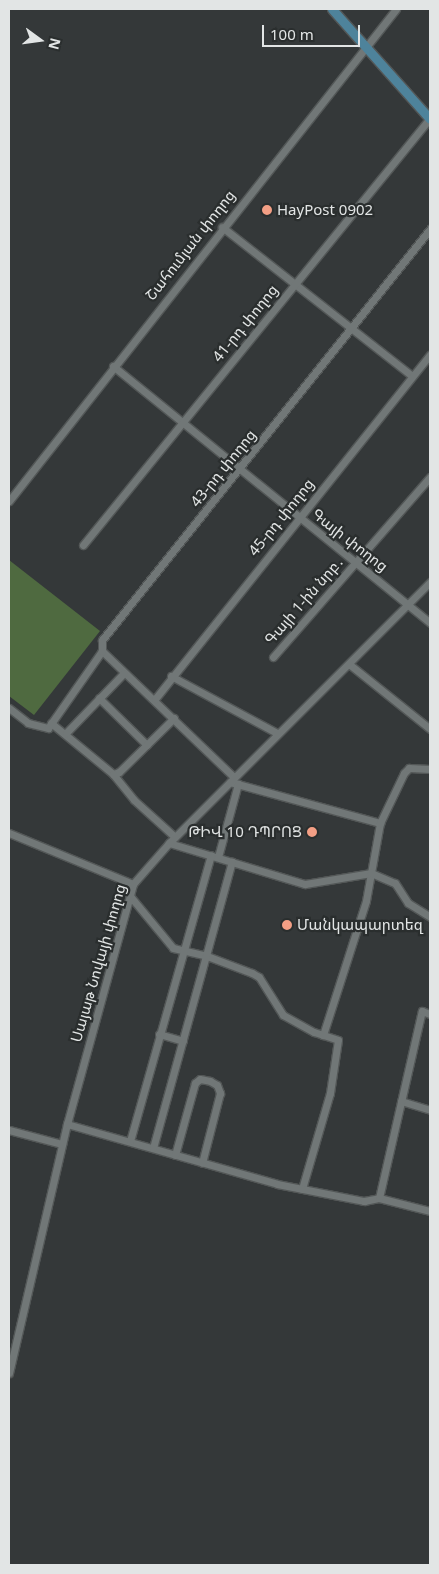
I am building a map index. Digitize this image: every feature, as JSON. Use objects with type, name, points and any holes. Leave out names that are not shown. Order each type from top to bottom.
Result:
[{"type":"main road","points":[[332,9],[366,44],[430,119]]},
{"type":"street","name":"Շահումյան փողոց","points":[[9,501],[222,227],[366,44],[396,9]]},
{"type":"street","name":"41-րդ փողոց","points":[[83,545],[430,119]]},
{"type":"street","points":[[222,227],[353,327],[412,376]]},
{"type":"street","name":"43-րդ փողոց","points":[[50,726],[102,651],[102,640],[430,229]]},
{"type":"street","name":"45-րդ փողոց","points":[[155,699],[171,676],[430,354]]},
{"type":"street","name":"Գայի փողոց","points":[[113,366],[356,561],[430,623]]},
{"type":"street","name":"Գայի 1-ին նրբ․","points":[[273,656],[430,477]]},
{"type":"street","name":"Սայաթ Նովայի փողոց","points":[[9,1373],[67,1124],[133,884],[169,843],[234,781],[277,733],[430,582]]},
{"type":"street","points":[[102,651],[124,673],[155,699],[234,781],[380,823]]},
{"type":"street","points":[[348,664],[430,729]]},
{"type":"street","points":[[66,733],[124,673]]},
{"type":"street","points":[[171,676],[277,733]]},
{"type":"street","points":[[99,698],[146,745]]},
{"type":"street","points":[[9,708],[28,723],[50,726],[66,733],[113,774],[134,800],[175,837]]},
{"type":"street","points":[[113,774],[119,772],[174,718]]},
{"type":"street","points":[[323,1034],[366,901],[380,823],[404,772],[413,767],[430,769]]},
{"type":"street","points":[[130,1142],[159,1034],[183,951],[214,856],[234,781]]},
{"type":"street","points":[[9,833],[133,884]]},
{"type":"street","points":[[169,843],[305,884],[371,873],[395,883],[408,904],[430,917]]},
{"type":"street","points":[[153,1148],[232,862]]},
{"type":"street","points":[[130,896],[164,939],[183,951],[207,956],[259,977],[283,1015],[338,1040],[337,1064],[302,1189]]},
{"type":"street","points":[[379,1198],[422,1011],[430,1014]]},
{"type":"street","points":[[159,1034],[183,1041]]},
{"type":"street","points":[[176,1155],[195,1083],[200,1079],[210,1082],[218,1085],[220,1093],[202,1163]]},
{"type":"street","points":[[401,1101],[430,1110]]},
{"type":"street","points":[[67,1124],[202,1163],[302,1189],[364,1202],[379,1198],[430,1210]]},
{"type":"street","points":[[9,1130],[62,1144]]},
{"type":"green space","points":[[9,560],[100,631],[34,715],[9,696]]},
{"type":"place","name":"HayPost 0902","points":[[267,210]]},
{"type":"place","name":"ԹԻՎ 10 ԴՊՐՈՑ","points":[[312,832]]},
{"type":"place","name":"Մանկապարտեզ","points":[[287,925]]}]
